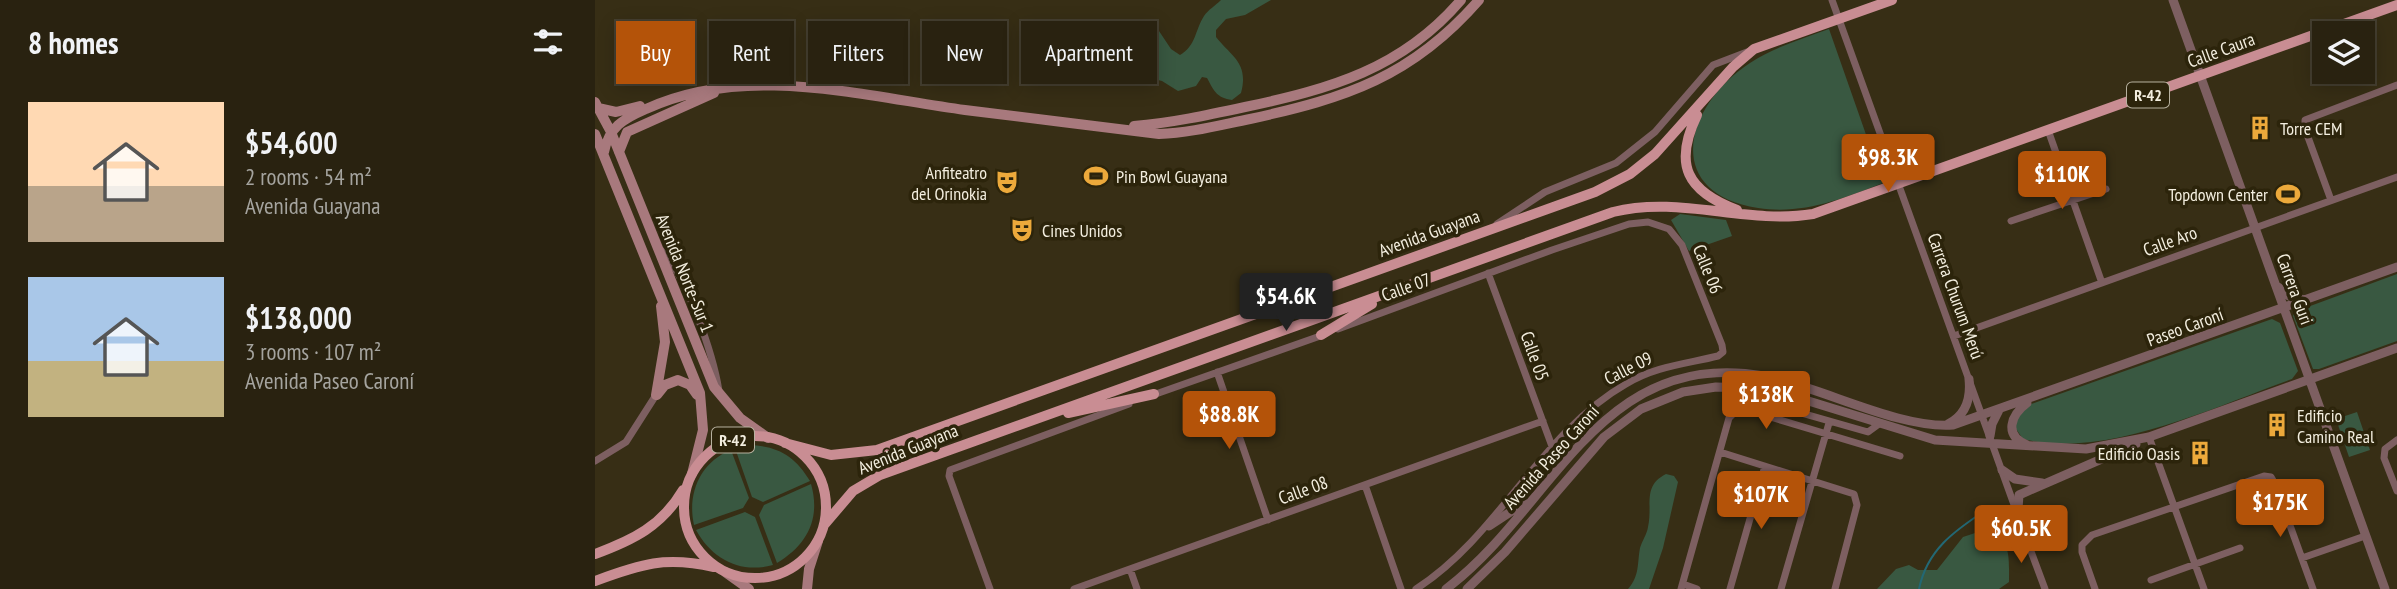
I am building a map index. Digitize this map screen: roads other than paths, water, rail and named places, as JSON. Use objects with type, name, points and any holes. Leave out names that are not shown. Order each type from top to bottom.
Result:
[{"type":"main road","points":[[1119,127],[1177,121],[1302,95],[1340,84],[1377,67],[1441,21],[1461,0]]},
{"type":"main road","points":[[596,105],[616,112],[678,96],[760,86],[796,87],[1159,134],[1179,133],[1345,96],[1383,78],[1450,30],[1479,0]]},
{"type":"main road","name":"R-42","points":[[1839,19],[1892,0]]},
{"type":"main road","name":"Calle Caura","points":[[1899,184],[2397,5]]},
{"type":"main road","name":"Avenida Guayana","points":[[785,443],[831,455],[877,450],[1619,181],[1660,149],[1733,67],[1754,49],[1839,19]]},
{"type":"main road","points":[[1441,21],[1450,30]]},
{"type":"main road","points":[[619,152],[627,132],[717,91]]},
{"type":"main road","points":[[1302,95],[1306,106]]},
{"type":"main road","points":[[1709,95],[1688,137],[1685,157],[1688,173],[1706,195],[1752,216]]},
{"type":"main road","points":[[604,152],[611,132],[621,121],[678,96]]},
{"type":"main road","name":"Avenida Norte-Sur 1","points":[[596,105],[611,132],[720,398],[740,418],[768,438]]},
{"type":"main road","name":"Avenida Norte-Sur 1","points":[[595,134],[703,404],[703,430],[691,478]]},
{"type":"main road","name":"Avenida Guayana","points":[[824,525],[843,500],[870,480],[1407,285],[1628,208],[1668,206],[1775,219],[1813,214],[1899,184]]},
{"type":"main road","points":[[1321,335],[1407,285]]},
{"type":"main road","points":[[656,395],[665,342],[657,286]]},
{"type":"main road","points":[[656,395],[665,386],[678,380],[690,385],[703,404]]},
{"type":"main road","points":[[1024,423],[1154,394]]},
{"type":"main road","name":"R-42","points":[[595,554],[637,538],[654,526],[667,514],[709,453],[724,443],[741,438],[768,438],[785,443],[807,459],[817,473],[826,498],[824,525],[818,541],[801,562],[777,575],[751,578],[682,560],[658,560],[595,581]]},
{"type":"main road","points":[[691,478],[684,499],[686,525],[698,549],[721,570],[749,589]]},
{"type":"main road","points":[[807,589],[809,569],[818,541]]},
{"type":"street","name":"Carrera Churum Merú","points":[[1832,0],[2024,532]]},
{"type":"street","name":"Carrera Guri","points":[[2173,0],[2385,589]]},
{"type":"street","points":[[1487,231],[1545,192],[1616,163],[1655,132],[1713,65],[1754,49]]},
{"type":"street","points":[[2331,201],[2305,129],[2305,120],[2312,115],[2397,85]]},
{"type":"street","points":[[2048,131],[2102,283]]},
{"type":"street","name":"Calle Aro","points":[[1954,336],[2397,177]]},
{"type":"street","points":[[2011,222],[2106,189]]},
{"type":"street","name":"Calle 07","points":[[990,589],[949,472],[1154,394],[1488,273],[1629,224],[1640,223]]},
{"type":"street","name":"Calle 06","points":[[1640,223],[1662,225],[1678,238],[1723,352]]},
{"type":"street","name":"Paseo Caroní","points":[[1983,416],[2397,267]]},
{"type":"street","name":"Calle 05","points":[[1488,273],[1553,449]]},
{"type":"street","points":[[2276,285],[2295,299],[2310,299]]},
{"type":"street","points":[[1999,410],[1992,424],[1992,440],[2038,448],[2106,447],[2149,437],[2397,348]]},
{"type":"street","name":"Calle 09","points":[[1416,589],[1454,562],[1489,526],[1553,449],[1596,405],[1626,384],[1659,368],[1714,357],[1723,352]]},
{"type":"street","points":[[1217,372],[1268,520]]},
{"type":"street","name":"Avenida Paseo Caroní","points":[[1446,589],[1495,543],[1585,437],[1620,407],[1648,390],[1697,375],[1732,373],[1767,377],[1911,420],[1943,426],[1983,416]]},
{"type":"street","points":[[1943,426],[1959,417],[1967,404],[1969,379]]},
{"type":"street","name":"Avenida Paseo Caroní","points":[[1467,589],[1505,552],[1595,446],[1628,417],[1654,402],[1683,392],[1716,387],[1748,387],[1802,399],[1935,440],[1992,440]]},
{"type":"street","points":[[1748,387],[1750,395],[1759,401],[1829,423],[1863,432],[1872,431],[1879,424]]},
{"type":"street","points":[[595,461],[626,442],[656,395]]},
{"type":"street","points":[[2038,397],[2018,410],[2011,422],[2011,432],[2017,440],[2038,448]]},
{"type":"street","points":[[1697,589],[1682,587],[1730,418],[1741,410],[1900,456]]},
{"type":"street","name":"Calle 08","points":[[1074,589],[1543,421]]},
{"type":"street","points":[[1781,589],[1829,423]]},
{"type":"street","points":[[2045,589],[2024,532],[2018,498],[2044,482],[2116,454],[2149,437]]},
{"type":"street","points":[[2149,437],[2204,589]]},
{"type":"street","points":[[2397,440],[2385,449],[2384,458],[2397,491]]},
{"type":"street","points":[[1720,452],[1852,492],[1857,499],[1835,589]]},
{"type":"street","points":[[1730,589],[1765,466]]},
{"type":"street","points":[[2002,470],[2015,479],[2044,482]]},
{"type":"street","points":[[2095,589],[2083,545],[2092,535],[2256,477],[2271,477],[2313,589]]},
{"type":"street","points":[[1365,485],[1401,589]]},
{"type":"street","points":[[2281,499],[2317,487]]},
{"type":"street","points":[[1489,526],[1541,488]]},
{"type":"street","points":[[2302,558],[2365,536]]},
{"type":"street","points":[[2151,580],[2239,548]]},
{"type":"street","points":[[1130,569],[1137,589]]},
{"type":"waterway","points":[[1919,589],[1935,552],[1953,534],[1986,510]]},
{"type":"place","name":"Torre CEM","points":[[2260,128]]},
{"type":"place","name":"Pin Bowl Guayana","points":[[1096,176]]},
{"type":"place","name":"Anfiteatro del Orinokia","points":[[1007,182]]},
{"type":"place","name":"Topdown Center","points":[[2288,194]]},
{"type":"place","name":"Cines Unidos","points":[[1022,230]]},
{"type":"place","name":"Edificio Camino Real","points":[[2277,425]]},
{"type":"place","name":"Edificio Oasis","points":[[2200,453]]}]
